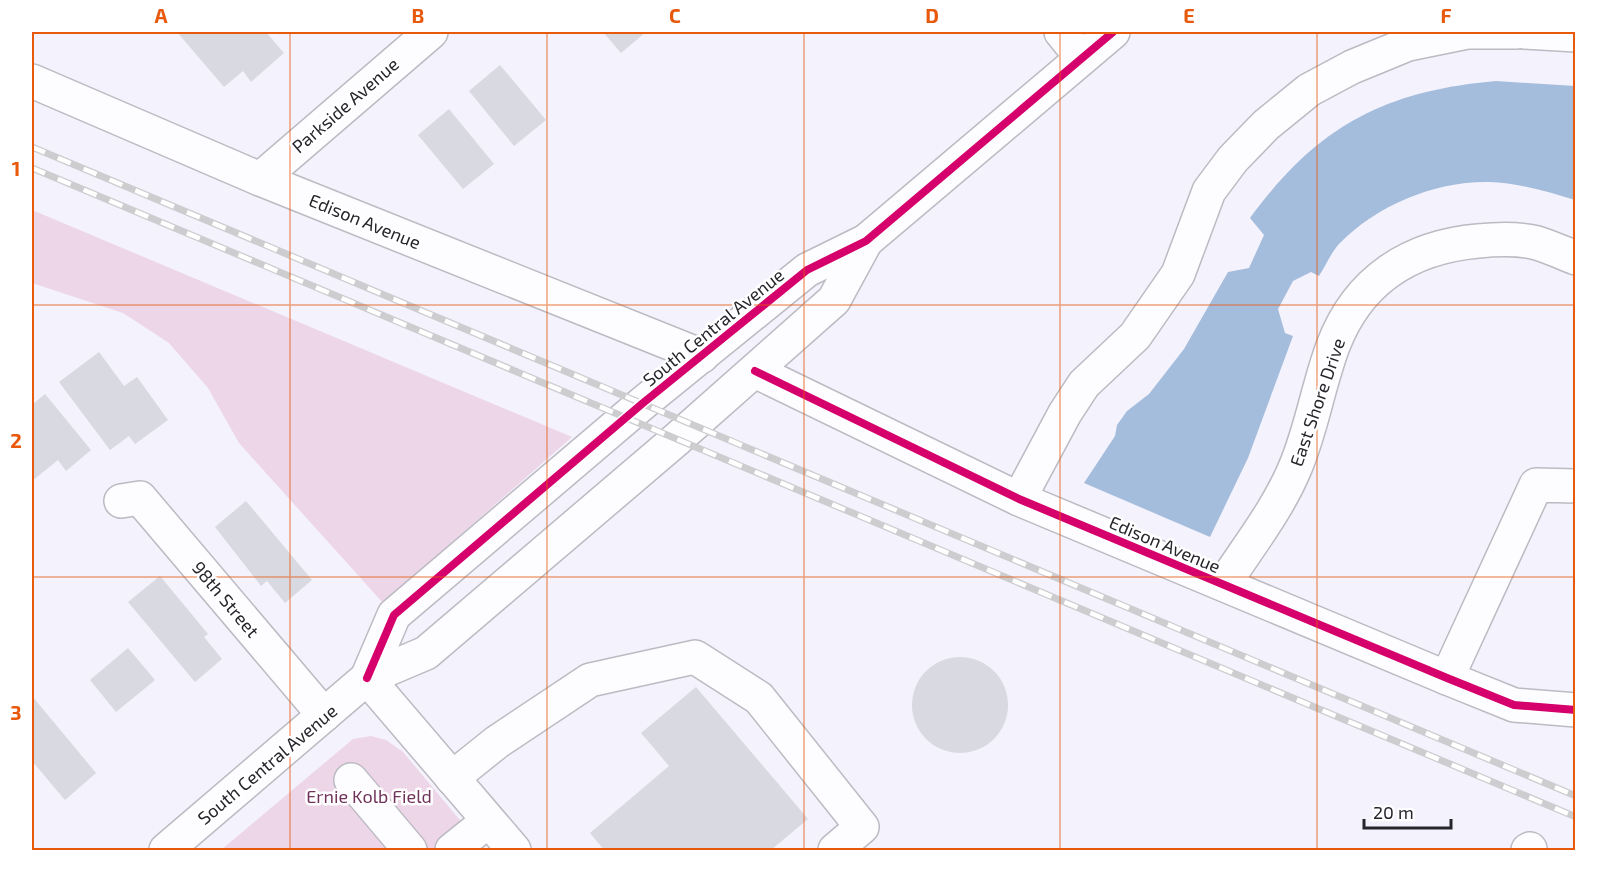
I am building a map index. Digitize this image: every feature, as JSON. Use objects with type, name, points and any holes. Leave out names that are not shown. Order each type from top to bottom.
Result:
[{"type":"street","name":"Parkside Avenue","points":[[260,179],[431,32]]},
{"type":"street","points":[[1061,32],[1082,58]]},
{"type":"street","name":"South Central Avenue","points":[[368,678],[394,615],[807,270],[866,241],[1113,32]]},
{"type":"street","points":[[1019,499],[1065,413],[1084,384],[1135,336],[1178,274],[1209,190],[1233,159],[1266,125],[1309,90],[1352,67],[1408,44],[1467,32],[1516,32]]},
{"type":"street","points":[[1524,32],[1575,35]]},
{"type":"street","name":"Edison Avenue","points":[[32,81],[260,179],[702,356]]},
{"type":"street","name":"East Shore Drive","points":[[1224,584],[1294,471],[1305,442],[1333,345],[1350,314],[1369,287],[1391,268],[1419,253],[1462,242],[1502,239],[1536,243],[1575,258]]},
{"type":"street","name":"South Central Avenue","points":[[166,850],[368,678],[426,653],[755,371],[834,300],[866,241]]},
{"type":"street","name":"Edison Avenue","points":[[755,371],[1019,499],[1447,678],[1514,705],[1575,710]]},
{"type":"street","points":[[1447,678],[1536,485],[1575,486]]},
{"type":"street","name":"98th Street","points":[[121,501],[140,498],[324,716]]},
{"type":"street","points":[[452,778],[497,742],[590,680],[694,657],[759,698],[862,827],[835,850]]},
{"type":"street","points":[[368,678],[514,850]]},
{"type":"street","points":[[351,780],[410,850]]},
{"type":"street","points":[[452,850],[488,821]]},
{"type":"green space","points":[[32,210],[572,437],[383,603],[239,443],[208,388],[169,343],[123,313],[32,283]]},
{"type":"green space","name":"Ernie Kolb Field","points":[[371,736],[386,740],[403,752],[485,850],[221,850],[353,739]]},
{"type":"water","points":[[1496,81],[1575,86],[1575,200],[1522,186],[1489,182],[1448,186],[1428,191],[1389,207],[1354,230],[1339,244],[1319,276],[1311,272],[1293,281],[1278,309],[1285,333],[1293,336],[1248,458],[1210,537],[1084,483],[1115,436],[1117,425],[1127,411],[1149,394],[1184,349],[1228,272],[1249,268],[1264,235],[1250,218],[1275,186],[1301,160],[1327,137],[1356,119],[1386,105],[1419,94]]},
{"type":"building","points":[[177,32],[266,32],[284,53],[251,82],[243,71],[224,87]]},
{"type":"building","points":[[603,32],[646,32],[621,53]]},
{"type":"building","points":[[500,65],[546,120],[514,146],[469,91]]},
{"type":"building","points":[[449,109],[494,164],[463,189],[418,135]]},
{"type":"building","points":[[99,352],[124,386],[137,377],[168,420],[135,444],[129,436],[110,450],[59,382]]},
{"type":"building","points":[[45,394],[91,450],[66,471],[58,460],[32,481],[32,405]]},
{"type":"building","points":[[246,501],[312,580],[285,603],[267,581],[261,586],[215,527]]},
{"type":"building","points":[[160,576],[208,634],[204,637],[222,659],[195,682],[128,602]]},
{"type":"building","points":[[128,648],[155,680],[116,712],[90,680]]},
{"type":"building","points":[[960,657],[978,661],[994,671],[1004,687],[1008,705],[1004,723],[994,739],[978,749],[960,753],[942,749],[926,739],[916,723],[912,705],[916,687],[926,671],[942,661]]},
{"type":"building","points":[[696,687],[808,819],[771,850],[604,850],[590,833],[669,766],[641,733]]},
{"type":"building","points":[[32,696],[96,773],[65,800],[32,761]]},
{"type":"railway","points":[[32,147],[1576,796]]},
{"type":"railway","points":[[32,168],[1576,817]]},
{"type":"cycle path","points":[[367,678],[394,615],[643,403],[807,270],[866,241],[1113,32]]},
{"type":"cycle path","points":[[755,371],[1019,499],[1447,678],[1514,705],[1576,710]]}]
